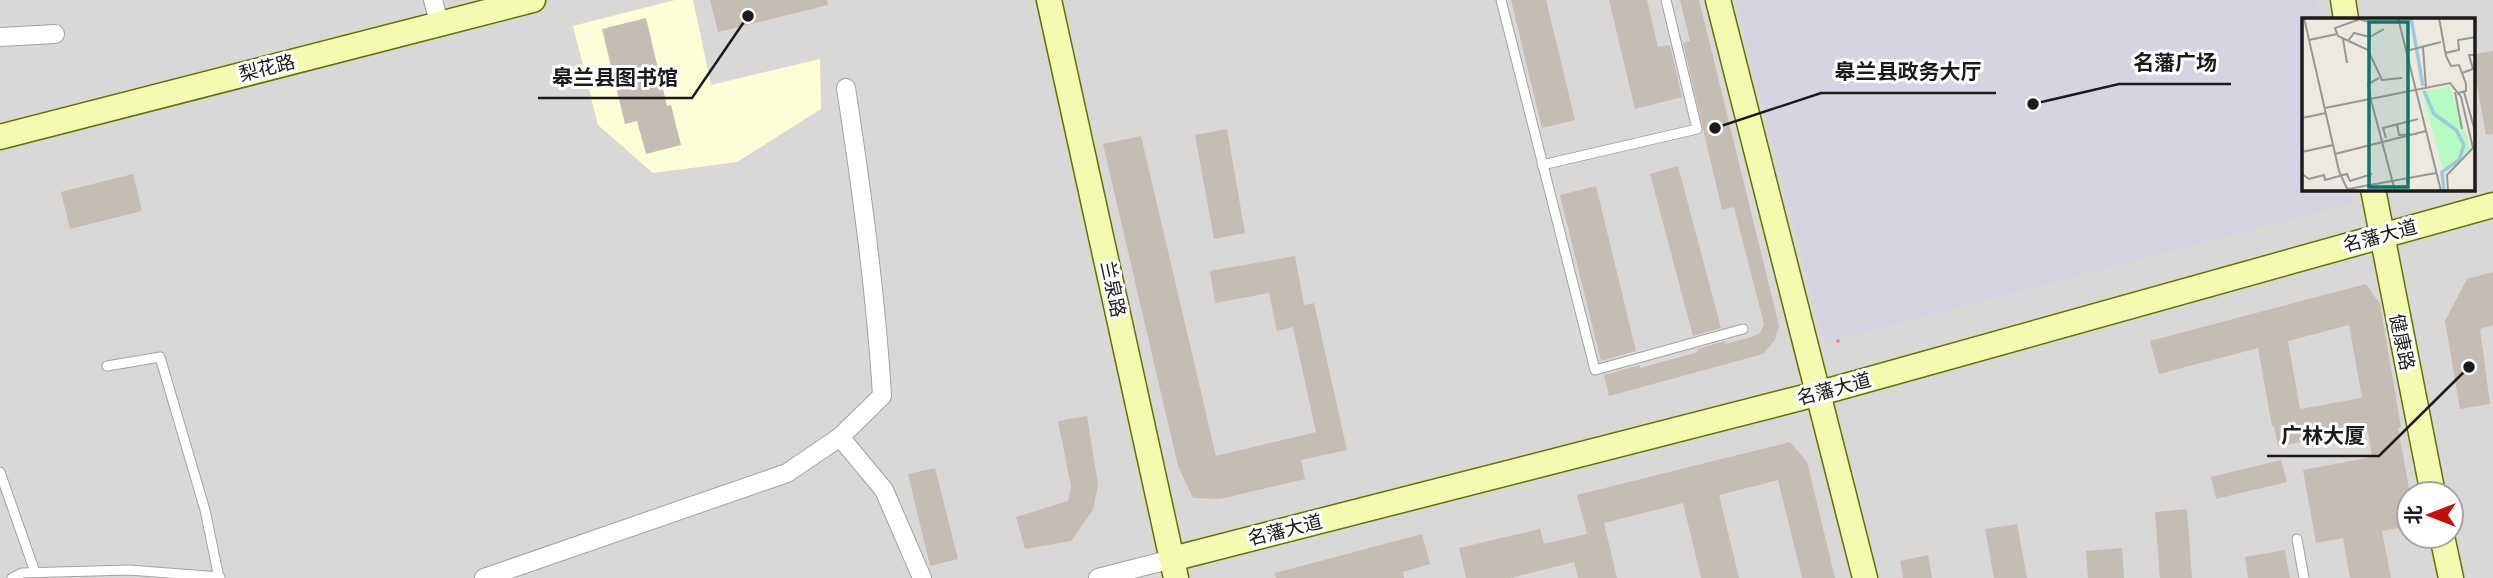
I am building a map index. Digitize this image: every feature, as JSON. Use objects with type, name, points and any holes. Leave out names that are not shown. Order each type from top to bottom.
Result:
[{"type":"main road","name":"梨花路","points":[[0,136],[436,12],[533,0]]},
{"type":"main road","name":"兰泉路","points":[[1049,0],[1174,569]]},
{"type":"main road","points":[[1718,0],[1865,578]]},
{"type":"main road","points":[[2343,0],[2346,18]]},
{"type":"main road","name":"健康路","points":[[2373,191],[2430,480]]},
{"type":"main road","name":"名藩大道","points":[[1174,569],[1820,393],[2493,205]]},
{"type":"main road","points":[[2445,550],[2451,578]]},
{"type":"street","points":[[0,37],[55,34]]},
{"type":"street","points":[[484,578],[787,473],[840,437],[882,396],[877,313],[846,88]]},
{"type":"street","points":[[840,437],[884,490],[922,578]]},
{"type":"street","points":[[1098,578],[1174,569]]},
{"type":"lane","points":[[1501,0],[1595,370],[1743,329]]},
{"type":"lane","points":[[1542,165],[1697,129],[1666,0]]},
{"type":"lane","points":[[12,578],[22,573],[35,572],[129,570],[219,577],[205,510],[160,357],[107,366]]},
{"type":"lane","points":[[0,472],[35,572]]},
{"type":"lane","points":[[2297,539],[2304,578]]},
{"type":"shaded area","points":[[0,0],[2493,0],[2493,578],[0,578]]},
{"type":"shaded area","points":[[675,0],[693,0],[711,85],[820,59],[821,109],[737,162],[653,173],[598,125],[573,26]]},
{"type":"shaded area","points":[[1736,0],[2316,0],[2320,18],[2302,18],[2302,191],[2351,191],[2353,203],[1824,343]]},
{"type":"building","points":[[710,0],[827,0],[828,5],[718,32]]},
{"type":"building","points":[[1511,0],[1546,0],[1575,120],[1542,128]]},
{"type":"building","points":[[1609,0],[1647,0],[1658,47],[1670,45],[1682,97],[1635,109]]},
{"type":"building","points":[[1680,0],[1699,0],[1779,326],[1775,340],[1763,354],[1609,396],[1604,375],[1698,352],[1697,349],[1725,341],[1725,344],[1751,337],[1760,333],[1764,324],[1734,207],[1722,210],[1683,43],[1690,41]]},
{"type":"building","points":[[646,18],[667,106],[671,105],[681,145],[646,154],[637,121],[625,124],[602,29]]},
{"type":"building","points":[[2493,51],[2493,134],[2486,135],[2476,78],[2476,54]]},
{"type":"building","points":[[1227,129],[1245,233],[1214,239],[1195,135]]},
{"type":"building","points":[[1141,136],[1216,456],[1316,432],[1293,327],[1277,331],[1269,293],[1215,303],[1210,271],[1295,256],[1304,305],[1314,303],[1347,450],[1301,460],[1305,479],[1220,499],[1193,498],[1178,466],[1103,144]]},
{"type":"building","points":[[1678,166],[1721,328],[1693,336],[1650,174]]},
{"type":"building","points":[[133,174],[142,211],[70,229],[61,192]]},
{"type":"building","points":[[1596,186],[1636,351],[1601,361],[1560,195]]},
{"type":"building","points":[[2493,272],[2493,325],[2480,329],[2490,404],[2460,409],[2445,321],[2467,279]]},
{"type":"building","points":[[2366,284],[2380,304],[2408,480],[2395,480],[2395,529],[2382,531],[2391,578],[2350,578],[2343,538],[2316,543],[2303,470],[2372,457],[2368,431],[2278,446],[2258,348],[2159,374],[2150,341]],"holes":[[[2349,325],[2362,398],[2300,409],[2288,341]]]},
{"type":"building","points":[[1087,416],[1098,484],[1093,510],[1071,541],[1025,549],[1016,517],[1068,501],[1071,486],[1058,421]]},
{"type":"building","points":[[1790,442],[1807,462],[1835,578],[1802,578],[1778,480],[1719,495],[1739,578],[1701,578],[1683,503],[1604,523],[1617,578],[1578,578],[1574,562],[1510,578],[1466,578],[1459,548],[1540,529],[1544,544],[1587,534],[1577,495]]},
{"type":"building","points":[[2281,460],[2287,482],[2216,499],[2211,477]]},
{"type":"building","points":[[935,468],[958,559],[930,566],[908,474]]},
{"type":"building","points":[[2187,509],[2192,578],[2160,578],[2155,512]]},
{"type":"building","points":[[2017,524],[2027,578],[1994,578],[1985,529]]},
{"type":"building","points":[[1422,534],[1430,564],[1403,572],[1404,578],[1276,578],[1275,573]]},
{"type":"building","points":[[2122,548],[2124,578],[2088,578],[2086,551]]},
{"type":"building","points":[[2285,550],[2290,578],[2248,578],[2245,557]]},
{"type":"building","points":[[1928,555],[1932,578],[1903,578],[1900,561]]},
{"type":"place","name":"皋兰县图书馆","points":[[748,16]]},
{"type":"place","name":"名藩广场","points":[[2033,104]]},
{"type":"place","name":"皋兰县政务大厅","points":[[1715,128]]},
{"type":"place","name":"广林大厦","points":[[2469,367]]}]
